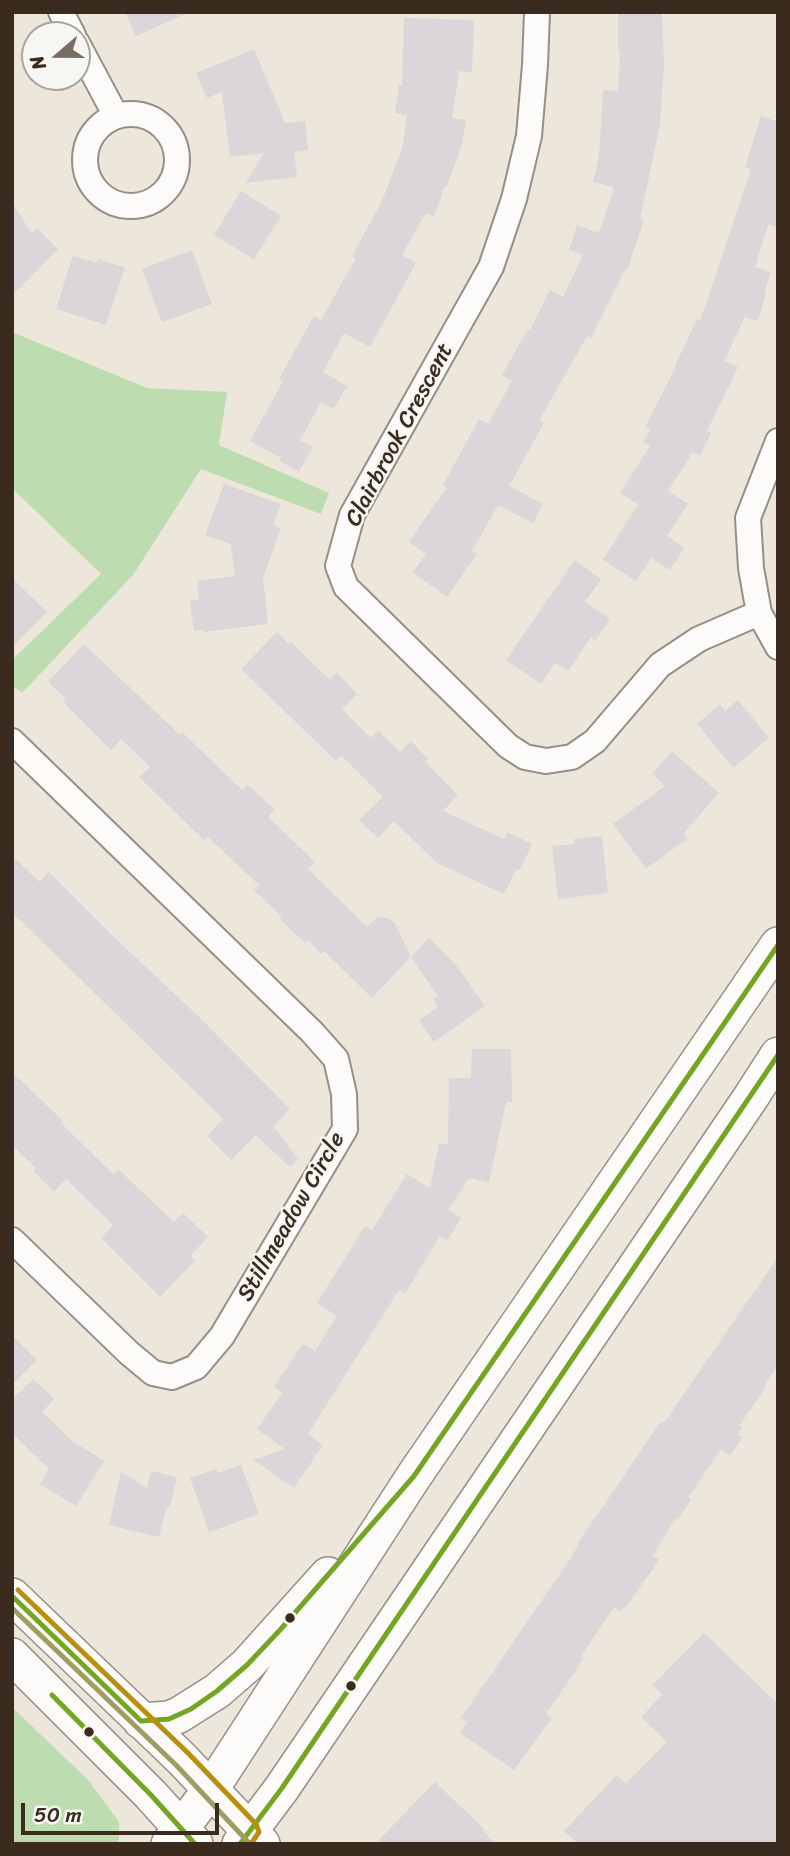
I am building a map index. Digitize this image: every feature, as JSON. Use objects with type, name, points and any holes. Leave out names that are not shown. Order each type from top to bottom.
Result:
[{"type":"main road","points":[[12,1656],[151,1795],[182,1839],[211,1789],[414,1476],[778,945]]},
{"type":"main road","points":[[12,1596],[182,1759],[211,1789],[251,1839],[282,1788],[778,1055]]},
{"type":"main road","points":[[141,1721],[169,1719],[191,1709],[247,1665],[414,1476]]},
{"type":"street","name":"Clairbrook Crescent","points":[[537,12],[529,136],[514,199],[491,267],[352,515],[338,566],[346,587],[508,746],[525,757],[546,761],[572,757],[595,741],[660,665],[699,639],[760,613]]},
{"type":"street","points":[[91,70],[116,117]]},
{"type":"street","points":[[778,441],[748,518],[751,568],[760,613],[778,647]]},
{"type":"street","name":"Stillmeadow Circle","points":[[12,741],[336,1059],[344,1094],[345,1129],[222,1336],[196,1367],[172,1377],[153,1373],[129,1353],[12,1240]]},
{"type":"green space","points":[[12,332],[147,388],[227,392],[219,445],[329,493],[321,514],[201,469],[133,575],[22,693],[12,685],[12,660],[101,574],[12,488]]},
{"type":"green space","points":[[12,1707],[88,1780],[119,1822],[119,1844],[12,1844]]},
{"type":"building","points":[[125,12],[190,12],[136,36]]},
{"type":"building","points":[[618,12],[662,12],[664,66],[660,124],[640,219],[644,220],[627,270],[591,338],[587,336],[539,421],[544,423],[509,486],[543,504],[533,523],[498,505],[472,551],[477,554],[447,597],[413,572],[426,554],[409,542],[447,487],[443,485],[479,419],[488,424],[512,381],[502,375],[528,329],[530,330],[550,290],[563,297],[583,255],[569,250],[577,225],[599,233],[614,187],[593,182],[599,157],[603,90],[618,91]]},
{"type":"building","points":[[404,18],[474,20],[472,72],[459,71],[452,118],[466,120],[462,144],[434,216],[426,213],[402,255],[416,263],[370,347],[344,333],[323,372],[347,386],[334,409],[321,402],[300,440],[313,447],[299,472],[280,461],[281,458],[250,441],[283,381],[279,379],[314,316],[321,320],[356,258],[352,256],[382,201],[402,149],[407,115],[395,113],[399,85],[402,86]]},
{"type":"building","points":[[254,49],[285,123],[305,121],[308,150],[294,152],[297,177],[246,183],[264,153],[230,157],[222,92],[207,98],[196,73]]},
{"type":"building","points":[[761,116],[778,122],[778,227],[768,225],[755,267],[771,272],[764,293],[766,294],[758,321],[745,317],[724,361],[738,367],[707,431],[711,433],[700,456],[693,452],[668,491],[688,504],[667,536],[684,548],[670,570],[651,558],[636,581],[603,560],[638,504],[620,493],[650,446],[643,442],[650,430],[645,427],[697,319],[700,321],[751,169],[745,167]]},
{"type":"building","points":[[241,191],[281,216],[254,259],[214,235]]},
{"type":"building","points":[[12,202],[32,234],[37,228],[58,249],[12,296]]},
{"type":"building","points":[[192,250],[212,304],[162,322],[142,269]]},
{"type":"building","points":[[73,256],[97,263],[98,259],[125,268],[106,325],[56,309]]},
{"type":"building","points":[[224,484],[281,504],[273,525],[281,528],[263,578],[268,624],[194,631],[190,601],[199,600],[197,581],[235,576],[231,544],[205,535]]},
{"type":"building","points":[[575,560],[601,579],[585,602],[610,619],[595,641],[591,637],[568,671],[555,663],[541,684],[506,660]]},
{"type":"building","points":[[12,578],[47,612],[12,647]]},
{"type":"building","points":[[277,632],[330,680],[337,673],[357,694],[342,709],[371,738],[378,731],[400,752],[411,741],[428,759],[425,762],[458,795],[443,811],[504,839],[507,832],[532,844],[520,870],[517,868],[504,894],[437,863],[394,821],[378,838],[359,820],[383,797],[341,755],[336,761],[241,669]]},
{"type":"building","points":[[84,644],[242,790],[247,784],[275,810],[268,817],[315,862],[308,869],[367,927],[377,917],[394,922],[411,957],[372,998],[324,951],[321,954],[308,940],[305,943],[254,890],[259,885],[208,837],[204,840],[139,777],[150,767],[121,739],[111,750],[63,702],[66,699],[48,682]]},
{"type":"building","points":[[738,700],[769,738],[733,768],[697,724],[720,704],[725,711]]},
{"type":"building","points":[[672,751],[719,793],[684,833],[688,838],[646,869],[613,824],[665,786],[652,774]]},
{"type":"building","points":[[602,836],[608,893],[558,899],[552,846],[574,844],[574,839]]},
{"type":"building","points":[[12,856],[40,882],[49,872],[290,1109],[274,1126],[298,1160],[290,1167],[256,1135],[231,1160],[207,1136],[223,1119],[12,912]]},
{"type":"building","points":[[429,938],[456,965],[485,1006],[434,1042],[419,1020],[438,1007],[433,999],[438,996],[411,957]]},
{"type":"building","points":[[472,1049],[511,1049],[512,1102],[506,1102],[489,1182],[469,1178],[448,1210],[461,1218],[447,1241],[440,1236],[405,1293],[399,1290],[308,1434],[323,1445],[294,1488],[253,1460],[285,1449],[257,1429],[282,1393],[274,1387],[303,1344],[315,1351],[337,1316],[317,1303],[365,1226],[372,1230],[407,1174],[430,1188],[439,1143],[448,1145],[449,1078],[471,1078]]},
{"type":"building","points":[[12,1072],[113,1174],[118,1169],[174,1222],[183,1213],[208,1237],[190,1256],[195,1261],[160,1297],[101,1238],[113,1225],[66,1179],[54,1192],[33,1171],[36,1168],[12,1145]]},
{"type":"building","points":[[778,1257],[778,1365],[739,1426],[742,1428],[738,1434],[743,1437],[730,1456],[721,1449],[653,1556],[658,1559],[657,1563],[625,1608],[620,1611],[614,1607],[546,1714],[552,1718],[514,1770],[460,1733],[467,1722],[461,1718],[659,1424],[662,1421],[664,1423]]},
{"type":"building","points":[[12,1335],[37,1360],[12,1385]]},
{"type":"building","points":[[33,1379],[54,1399],[42,1412],[72,1441],[104,1461],[76,1506],[40,1484],[49,1469],[12,1433],[12,1400]]},
{"type":"building","points":[[241,1465],[259,1514],[209,1532],[190,1478],[216,1469],[218,1473]]},
{"type":"building","points":[[151,1471],[177,1477],[159,1537],[109,1525],[121,1472],[147,1488]]},
{"type":"building","points":[[704,1633],[778,1704],[778,1844],[578,1844],[564,1831],[617,1775],[626,1784],[667,1742],[641,1717],[662,1695],[653,1685]]},
{"type":"building","points":[[435,1782],[485,1830],[483,1831],[496,1844],[375,1844]]},
{"type":"transit line","points":[[12,1596],[141,1721],[169,1719],[191,1709],[217,1691],[247,1665],[280,1630],[414,1476],[778,945]]},
{"type":"transit line","points":[[240,1844],[282,1788],[778,1055]]},
{"type":"transit line","points":[[18,1590],[188,1753],[256,1824],[259,1832],[251,1844]]},
{"type":"transit line","points":[[12,1608],[176,1765],[250,1844]]},
{"type":"transit line","points":[[52,1695],[151,1795],[195,1844]]}]
